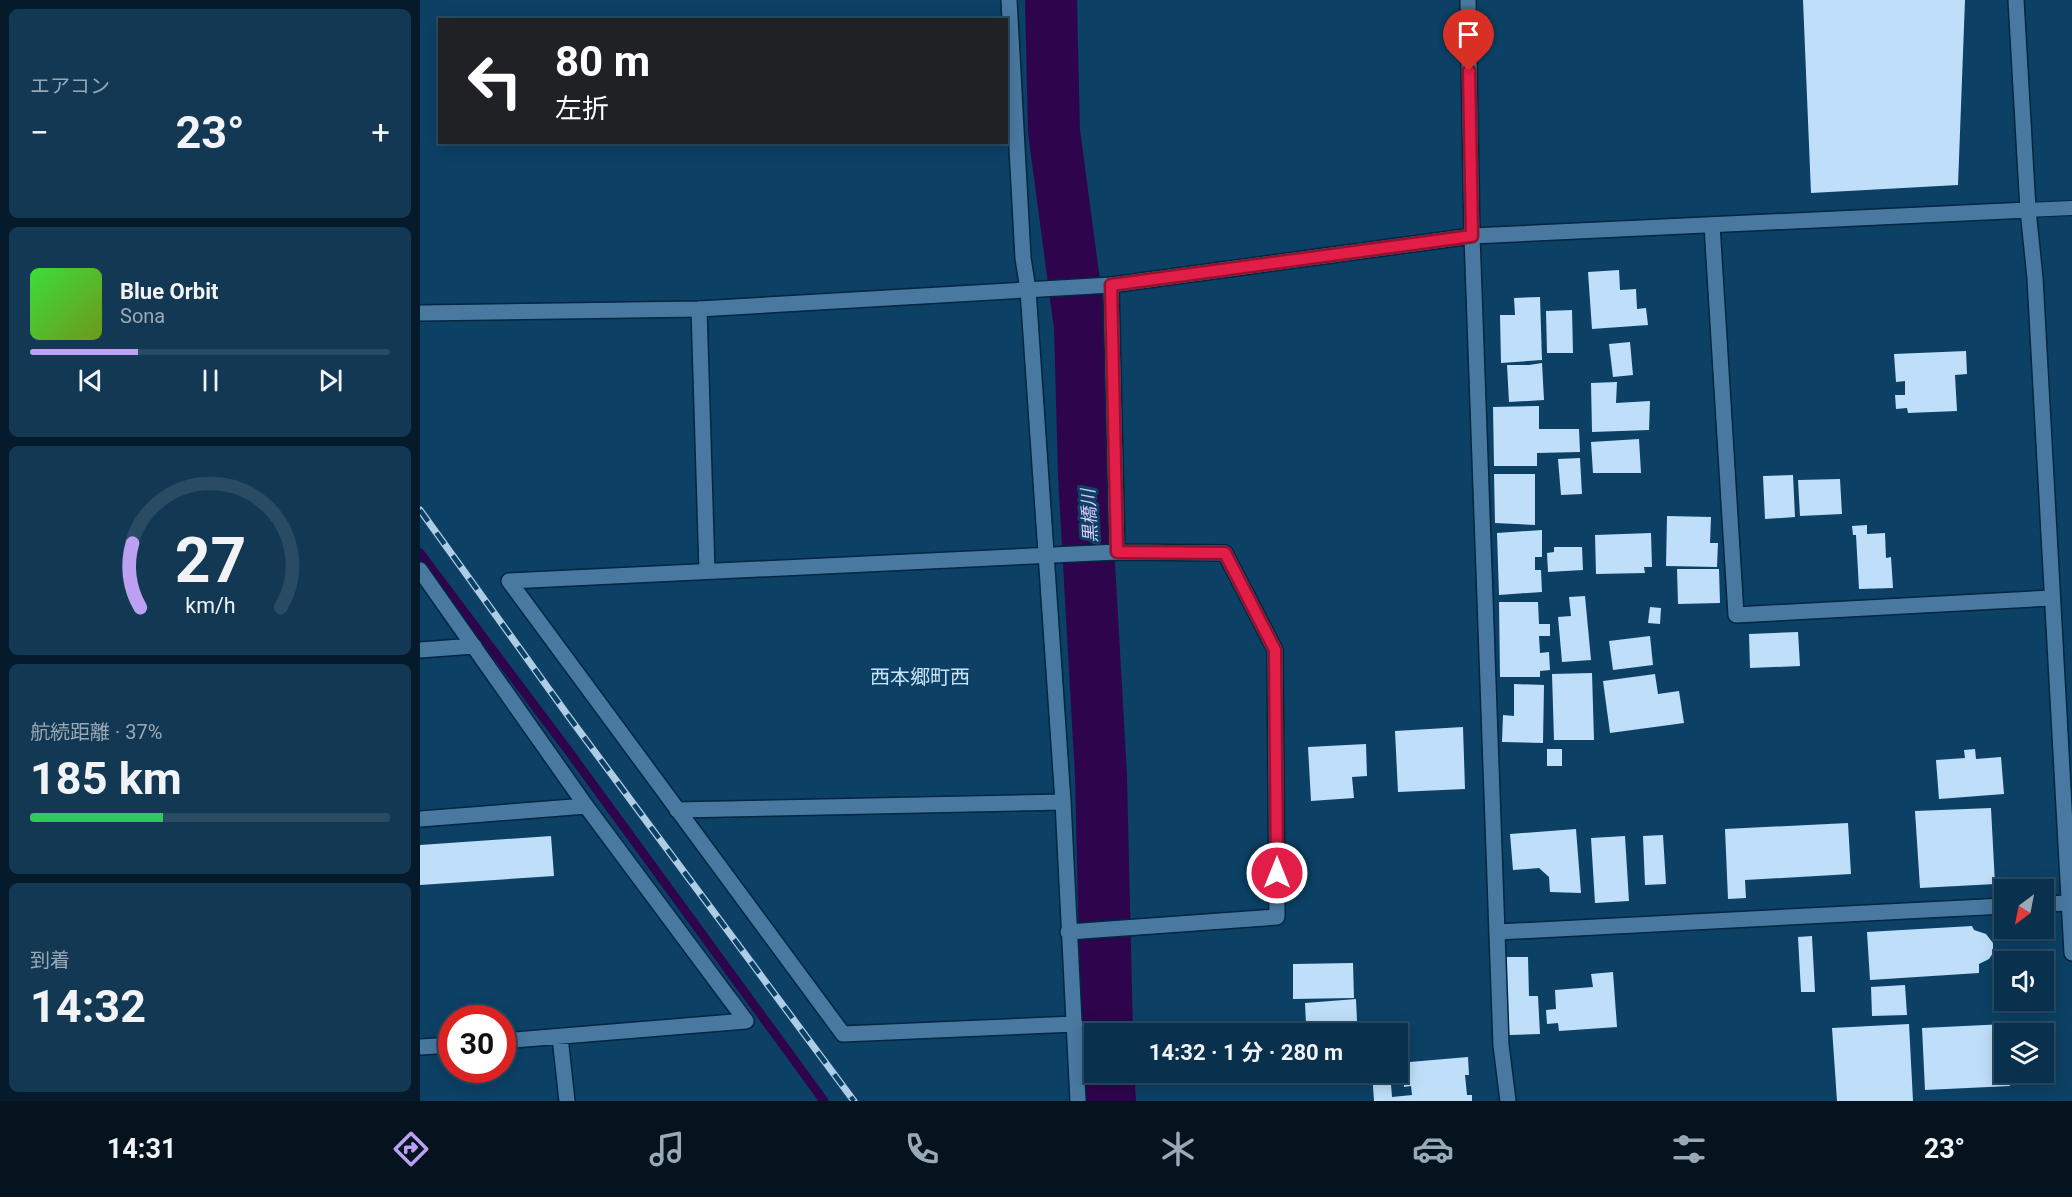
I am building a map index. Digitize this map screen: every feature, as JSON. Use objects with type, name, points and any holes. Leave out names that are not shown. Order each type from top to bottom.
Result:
[{"type":"street","points":[[1009,0],[1023,258],[1028,290],[1063,802],[1078,1101]]},
{"type":"street","points":[[1467,0],[1472,236],[1501,1045],[1508,1101]]},
{"type":"street","points":[[2016,0],[2035,290],[2072,952]]},
{"type":"street","points":[[420,313],[699,309],[1111,285],[1472,236],[2028,210]]},
{"type":"street","points":[[1712,225],[1736,615],[2052,598]]},
{"type":"street","points":[[1111,285],[1117,552]]},
{"type":"street","points":[[699,309],[707,571]]},
{"type":"street","points":[[1068,932],[1277,917],[1275,650],[1225,553],[1117,552],[509,580],[843,1034],[1075,1024]]},
{"type":"street","points":[[420,570],[586,806],[746,1021],[516,1040]]},
{"type":"street","points":[[420,650],[474,646]]},
{"type":"street","points":[[677,810],[1063,802]]},
{"type":"street","points":[[420,819],[586,806]]},
{"type":"street","points":[[2054,904],[2069,903]]},
{"type":"street","points":[[1498,932],[1994,907]]},
{"type":"street","points":[[560,1036],[567,1101]]},
{"type":"street","points":[[420,1047],[438,1046]]},
{"type":"lane","points":[[2028,210],[2072,208]]},
{"type":"building","points":[[1803,0],[1965,0],[1958,185],[1811,193]]},
{"type":"building","points":[[1619,270],[1620,290],[1636,289],[1637,309],[1646,308],[1648,325],[1592,329],[1588,272]]},
{"type":"building","points":[[1540,297],[1542,360],[1501,363],[1500,315],[1515,315],[1514,298]]},
{"type":"building","points":[[1572,310],[1573,353],[1547,353],[1546,311]]},
{"type":"building","points":[[1630,342],[1633,375],[1613,377],[1609,344]]},
{"type":"building","points":[[1966,351],[1967,374],[1955,375],[1957,411],[1908,413],[1907,408],[1896,409],[1895,395],[1905,395],[1905,381],[1896,382],[1894,354]]},
{"type":"building","points":[[1542,363],[1544,400],[1509,402],[1507,365]]},
{"type":"building","points":[[1617,382],[1616,403],[1650,401],[1649,430],[1592,432],[1591,383]]},
{"type":"building","points":[[1539,406],[1539,429],[1579,429],[1580,452],[1537,453],[1537,466],[1494,466],[1493,407]]},
{"type":"building","points":[[1639,439],[1641,473],[1593,473],[1591,442]]},
{"type":"building","points":[[1580,458],[1582,494],[1561,495],[1558,459]]},
{"type":"building","points":[[1494,474],[1535,474],[1535,525],[1495,523]]},
{"type":"building","points":[[1793,475],[1795,517],[1765,519],[1763,476]]},
{"type":"building","points":[[1840,479],[1842,514],[1800,516],[1798,480]]},
{"type":"building","points":[[1667,516],[1711,517],[1710,543],[1718,543],[1717,567],[1666,566]]},
{"type":"building","points":[[1867,525],[1867,534],[1885,533],[1886,558],[1891,557],[1893,588],[1859,589],[1856,535],[1853,535],[1852,526]]},
{"type":"building","points":[[1542,530],[1542,557],[1535,557],[1535,570],[1541,570],[1542,592],[1499,595],[1497,533]]},
{"type":"building","points":[[1651,533],[1652,567],[1644,567],[1645,573],[1596,574],[1595,535]]},
{"type":"building","points":[[1554,547],[1582,547],[1583,570],[1548,572],[1547,553],[1554,552]]},
{"type":"building","points":[[1677,569],[1719,569],[1720,603],[1678,604]]},
{"type":"building","points":[[1585,596],[1591,660],[1562,662],[1558,617],[1571,616],[1569,597]]},
{"type":"building","points":[[1499,602],[1538,602],[1539,624],[1550,624],[1550,636],[1539,636],[1540,653],[1549,652],[1550,670],[1540,671],[1540,677],[1500,677]]},
{"type":"building","points":[[1650,607],[1661,608],[1660,624],[1648,623]]},
{"type":"building","points":[[1798,632],[1800,666],[1750,668],[1749,634]]},
{"type":"building","points":[[1650,636],[1653,665],[1613,670],[1609,641]]},
{"type":"building","points":[[1592,673],[1594,740],[1554,740],[1552,674]]},
{"type":"building","points":[[1655,674],[1658,694],[1679,691],[1684,723],[1610,733],[1603,681]]},
{"type":"building","points":[[1514,684],[1544,685],[1543,743],[1502,742],[1503,715],[1514,716]]},
{"type":"building","points":[[1463,727],[1465,789],[1398,792],[1395,731]]},
{"type":"building","points":[[1366,744],[1367,776],[1352,777],[1354,798],[1311,801],[1308,747]]},
{"type":"building","points":[[1547,749],[1562,749],[1562,766],[1547,766]]},
{"type":"building","points":[[1975,749],[1976,759],[2001,757],[2004,794],[1939,799],[1936,760],[1965,758],[1964,750]]},
{"type":"building","points":[[1991,808],[1994,884],[1920,888],[1915,811]]},
{"type":"building","points":[[1848,823],[1851,874],[1745,880],[1746,898],[1728,899],[1725,829]]},
{"type":"building","points":[[1576,829],[1581,893],[1550,892],[1549,877],[1539,868],[1513,870],[1510,834]]},
{"type":"building","points":[[1663,835],[1666,884],[1645,885],[1643,836]]},
{"type":"building","points":[[551,836],[554,876],[420,885],[420,845]]},
{"type":"building","points":[[1625,836],[1629,901],[1595,903],[1591,838]]},
{"type":"building","points":[[1972,926],[1974,930],[1986,934],[1993,943],[1993,953],[1989,959],[1979,964],[1979,973],[1870,980],[1867,932]]},
{"type":"building","points":[[1812,936],[1815,992],[1801,992],[1798,937]]},
{"type":"building","points":[[1505,957],[1528,957],[1529,996],[1538,996],[1540,1034],[1509,1035]]},
{"type":"building","points":[[1353,963],[1354,998],[1293,999],[1293,964]]},
{"type":"building","points":[[1613,972],[1617,1027],[1559,1031],[1558,1023],[1547,1024],[1546,1010],[1556,1009],[1555,990],[1593,987],[1591,974]]},
{"type":"building","points":[[1905,985],[1907,1015],[1872,1016],[1871,987]]},
{"type":"building","points":[[1356,999],[1357,1021],[1306,1023],[1305,1003]]},
{"type":"building","points":[[1909,1024],[1913,1101],[1837,1101],[1832,1028]]},
{"type":"building","points":[[1994,1025],[1994,1083],[2010,1083],[2010,1086],[1925,1090],[1922,1028]]},
{"type":"building","points":[[1468,1057],[1469,1075],[1465,1075],[1467,1095],[1472,1095],[1472,1101],[1374,1101],[1373,1083],[1391,1083],[1392,1097],[1412,1095],[1411,1086],[1404,1087],[1404,1083],[1408,1083],[1408,1062]]},
{"type":"waterway","name":"黒橋川","points":[[1051,0],[1054,131],[1080,327],[1084,475],[1101,776],[1107,1023]]},
{"type":"waterway","points":[[420,553],[570,753],[824,1101]]},
{"type":"waterway","name":"黒橋川","points":[[1109,1083],[1110,1101]]},
{"type":"railway","points":[[420,510],[569,717],[854,1101]]},
{"type":"district","name":"西本郷町西","points":[[920,677]]},
{"type":"route","points":[[1277,873],[1275,650],[1225,553],[1117,552],[1111,285],[1472,236],[1469,71]]}]
